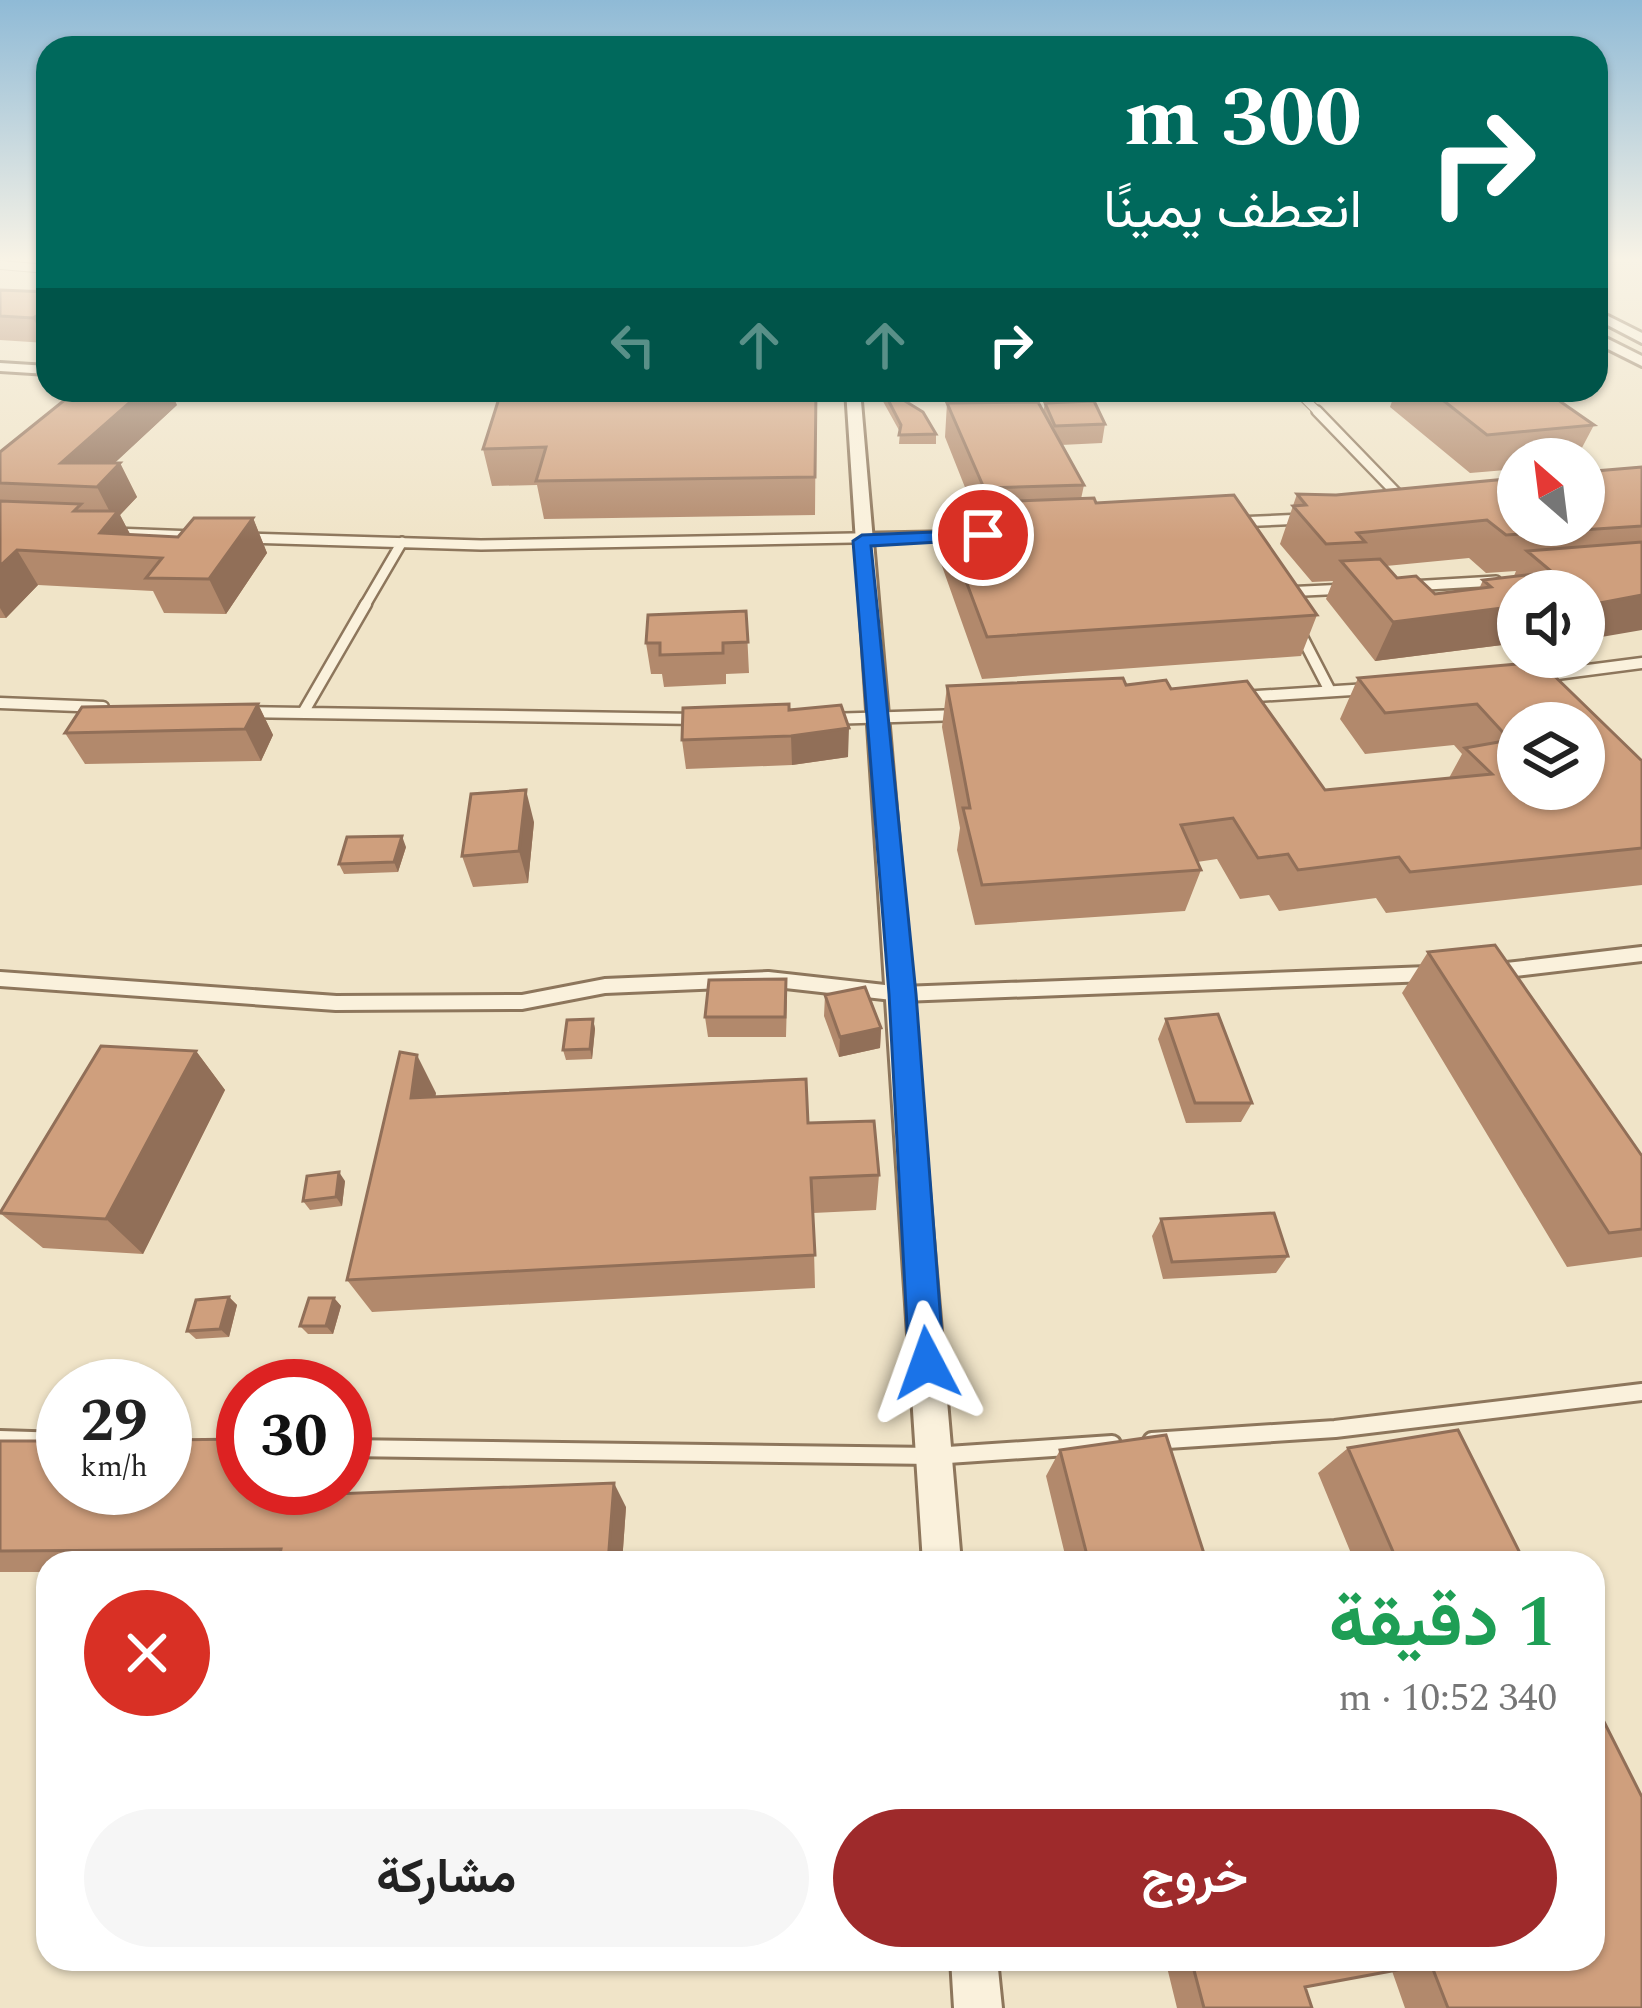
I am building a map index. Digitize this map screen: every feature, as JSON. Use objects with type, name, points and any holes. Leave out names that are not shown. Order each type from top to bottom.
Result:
[{"type":"street","points":[[0,367],[36,369]]},
{"type":"street","points":[[854,402],[902,994],[940,1551]]},
{"type":"street","points":[[975,1971],[978,2008]]},
{"type":"lane","points":[[1308,402],[1416,513],[1392,514]]},
{"type":"lane","points":[[1238,540],[1225,523],[1320,518]]},
{"type":"lane","points":[[107,532],[218,537]]},
{"type":"lane","points":[[241,538],[862,541],[972,536]]},
{"type":"lane","points":[[303,713],[402,542]]},
{"type":"lane","points":[[1266,575],[1330,692]]},
{"type":"lane","points":[[1395,586],[1497,581]]},
{"type":"lane","points":[[1279,593],[1349,589]]},
{"type":"lane","points":[[1539,693],[1526,678],[1642,663]]},
{"type":"lane","points":[[1237,698],[1373,688]]},
{"type":"lane","points":[[0,703],[108,708]]},
{"type":"lane","points":[[238,712],[716,719]]},
{"type":"lane","points":[[808,719],[987,713]]},
{"type":"lane","points":[[1471,972],[1642,954]]},
{"type":"lane","points":[[1495,971],[1507,990]]},
{"type":"lane","points":[[0,979],[336,1003],[522,1002],[605,986],[768,979],[902,994],[1448,973]]},
{"type":"lane","points":[[372,1448],[933,1456],[1335,1429],[1642,1392]]},
{"type":"lane","points":[[0,1439],[36,1440]]},
{"type":"building","points":[[62,402],[130,402],[61,463],[120,463],[97,487],[0,483],[0,452]]},
{"type":"building","points":[[498,402],[816,402],[815,477],[536,481],[546,447],[483,449]]},
{"type":"building","points":[[889,402],[907,402],[923,412],[936,434],[899,435],[901,425]]},
{"type":"building","points":[[1038,402],[1084,485],[984,488],[947,403]]},
{"type":"building","points":[[1094,402],[1105,424],[1055,426],[1045,403]]},
{"type":"building","points":[[1445,402],[1561,402],[1594,425],[1487,435]]},
{"type":"building","points":[[1642,467],[1642,526],[1605,528],[1605,470]]},
{"type":"building","points":[[1497,480],[1497,528],[1487,520],[1357,533],[1365,542],[1326,544],[1293,506],[1306,505],[1297,494],[1336,495]]},
{"type":"building","points":[[1234,495],[1317,615],[987,637],[940,512],[995,509],[992,502],[1094,498],[1096,503]]},
{"type":"building","points":[[0,501],[81,504],[74,511],[118,511],[100,533],[178,537],[194,518],[253,518],[209,579],[146,578],[162,558],[17,550],[0,566]]},
{"type":"building","points":[[1642,542],[1642,595],[1605,602],[1605,570],[1550,570],[1527,551],[1605,546]]},
{"type":"building","points":[[1380,559],[1397,578],[1416,576],[1435,594],[1491,587],[1483,580],[1497,578],[1497,609],[1393,622],[1341,561]]},
{"type":"building","points":[[746,611],[748,642],[723,643],[723,653],[660,655],[660,643],[646,643],[648,615]]},
{"type":"building","points":[[1497,666],[1497,678],[1556,678],[1581,702],[1497,702],[1497,726],[1477,704],[1385,713],[1358,678]]},
{"type":"building","points":[[1123,678],[1126,685],[1166,680],[1171,689],[1247,681],[1325,790],[1492,774],[1465,748],[1497,742],[1497,810],[1605,810],[1605,725],[1642,761],[1642,848],[1410,872],[1399,857],[1298,870],[1288,854],[1258,858],[1233,818],[1181,825],[1201,870],[982,885],[963,808],[970,808],[947,686]]},
{"type":"building","points":[[258,704],[245,729],[65,733],[82,707]]},
{"type":"building","points":[[789,704],[789,710],[841,705],[849,728],[791,736],[682,740],[683,708]]},
{"type":"building","points":[[526,790],[519,851],[462,856],[471,794]]},
{"type":"building","points":[[402,836],[394,862],[339,864],[347,837]]},
{"type":"building","points":[[1495,945],[1642,1156],[1642,1229],[1609,1233],[1428,952]]},
{"type":"building","points":[[786,979],[785,1017],[705,1017],[709,980]]},
{"type":"building","points":[[865,987],[881,1028],[840,1037],[825,995]]},
{"type":"building","points":[[1218,1014],[1252,1103],[1195,1103],[1166,1019]]},
{"type":"building","points":[[593,1019],[590,1049],[563,1050],[567,1020]]},
{"type":"building","points":[[101,1046],[196,1051],[106,1219],[0,1213]]},
{"type":"building","points":[[400,1052],[417,1055],[411,1098],[806,1079],[808,1123],[874,1121],[879,1175],[811,1178],[815,1255],[347,1280]]},
{"type":"building","points":[[339,1172],[336,1197],[303,1201],[307,1176]]},
{"type":"building","points":[[1274,1213],[1288,1256],[1172,1262],[1161,1219]]},
{"type":"building","points":[[229,1297],[220,1329],[187,1331],[196,1300]]},
{"type":"building","points":[[309,1298],[334,1298],[326,1326],[300,1326]]},
{"type":"building","points":[[1458,1430],[1519,1551],[1393,1551],[1348,1448]]},
{"type":"building","points":[[1166,1435],[1203,1551],[1086,1551],[1060,1450]]},
{"type":"building","points":[[216,1439],[216,1515],[372,1515],[372,1493],[614,1483],[609,1551],[0,1551],[0,1441],[36,1441],[36,1515],[192,1515],[192,1440]]},
{"type":"building","points":[[1605,1724],[1642,1797],[1642,2008],[1448,2008],[1434,1971],[1605,1971]]},
{"type":"building","points":[[1194,1971],[1391,1971],[1305,1987],[1312,2008],[1204,2008]]},
{"type":"route","points":[[927,1363],[902,994],[862,541],[983,535]]}]
